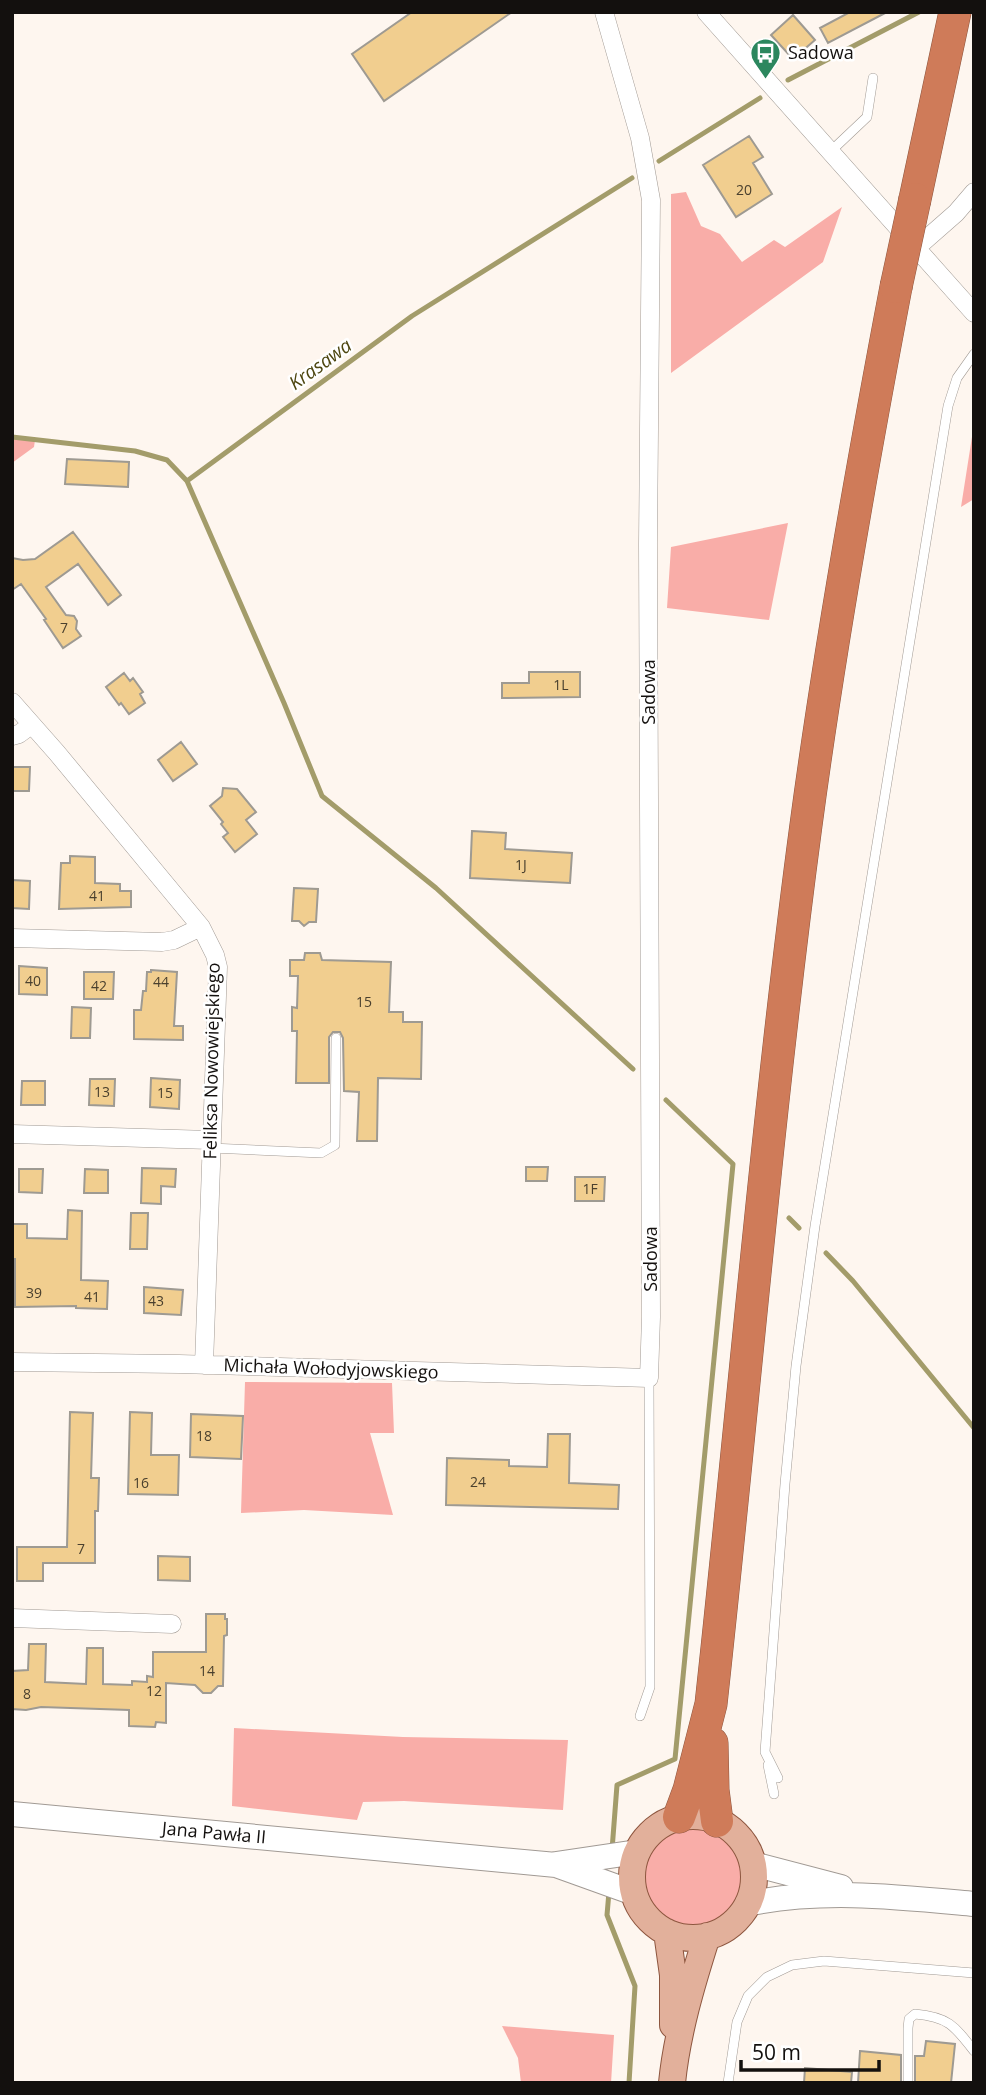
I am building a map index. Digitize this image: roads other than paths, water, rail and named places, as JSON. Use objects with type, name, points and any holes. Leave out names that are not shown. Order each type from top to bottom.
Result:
[{"type":"highway","points":[[717,1821],[713,1790],[711,1704],[769,1131],[806,826],[842,587],[896,287],[955,12]]},
{"type":"highway","points":[[679,1817],[690,1790],[711,1704]]},
{"type":"main road","name":"Jana Pawła II","points":[[12,1814],[556,1864]]},
{"type":"main road","points":[[698,1816],[717,1821],[733,1831],[746,1846],[752,1864],[753,1885],[747,1904],[737,1919],[723,1930],[707,1936],[687,1938],[667,1932],[653,1922],[617,1887],[556,1864],[620,1854],[662,1824],[679,1817],[698,1816]]},
{"type":"main road","points":[[617,1887],[632,1872],[620,1854]]},
{"type":"main road","points":[[752,1864],[876,1895]]},
{"type":"main road","points":[[747,1904],[790,1897],[876,1895],[974,1903]]},
{"type":"main road","points":[[667,1932],[673,1975],[673,2074]]},
{"type":"main road","points":[[673,2074],[694,1978],[707,1936]]},
{"type":"street","name":"Sadowa","points":[[604,12],[640,138],[651,200],[649,1378]]},
{"type":"street","points":[[706,12],[974,313]]},
{"type":"street","points":[[915,249],[956,213],[974,192]]},
{"type":"street","name":"Feliksa Nowowiejskiego","points":[[12,702],[201,927],[215,956],[218,967],[204,1365]]},
{"type":"street","points":[[12,736],[31,724]]},
{"type":"street","points":[[12,938],[162,942],[174,940],[201,927]]},
{"type":"street","points":[[12,1134],[210,1144]]},
{"type":"street","name":"Michała Wołodyjowskiego","points":[[12,1362],[649,1378]]},
{"type":"street","points":[[12,1618],[172,1623]]},
{"type":"lane","points":[[830,152],[867,117],[873,78]]},
{"type":"lane","points":[[774,1794],[765,1752],[793,1392],[815,1226],[948,406],[957,377],[974,354]]},
{"type":"lane","points":[[210,1144],[321,1153],[335,1146],[336,1038]]},
{"type":"lane","points":[[640,1716],[650,1687],[649,1378]]},
{"type":"lane","points":[[765,1752],[778,1778]]},
{"type":"lane","points":[[728,2083],[737,2022],[748,1996],[767,1977],[792,1965],[824,1961],[974,1973]]},
{"type":"lane","points":[[908,2083],[908,2028],[909,2019],[915,2014],[935,2016],[950,2023],[974,2051]]},
{"type":"waterway","name":"Krasawa","points":[[788,80],[919,12]]},
{"type":"waterway","name":"Krasawa","points":[[659,161],[760,98]]},
{"type":"waterway","name":"Krasawa","points":[[187,481],[412,316],[632,178]]},
{"type":"waterway","points":[[12,437],[135,451],[167,460],[187,481],[322,796],[436,888],[633,1069]]},
{"type":"waterway","points":[[612,1850],[617,1785],[675,1759],[733,1164],[666,1100]]},
{"type":"waterway","points":[[789,1218],[799,1228]]},
{"type":"waterway","points":[[826,1253],[853,1281],[974,1428]]},
{"type":"waterway","points":[[609,1892],[607,1915],[635,1986],[629,2083]]},
{"type":"place","name":"Sadowa","points":[[765,80]]}]
